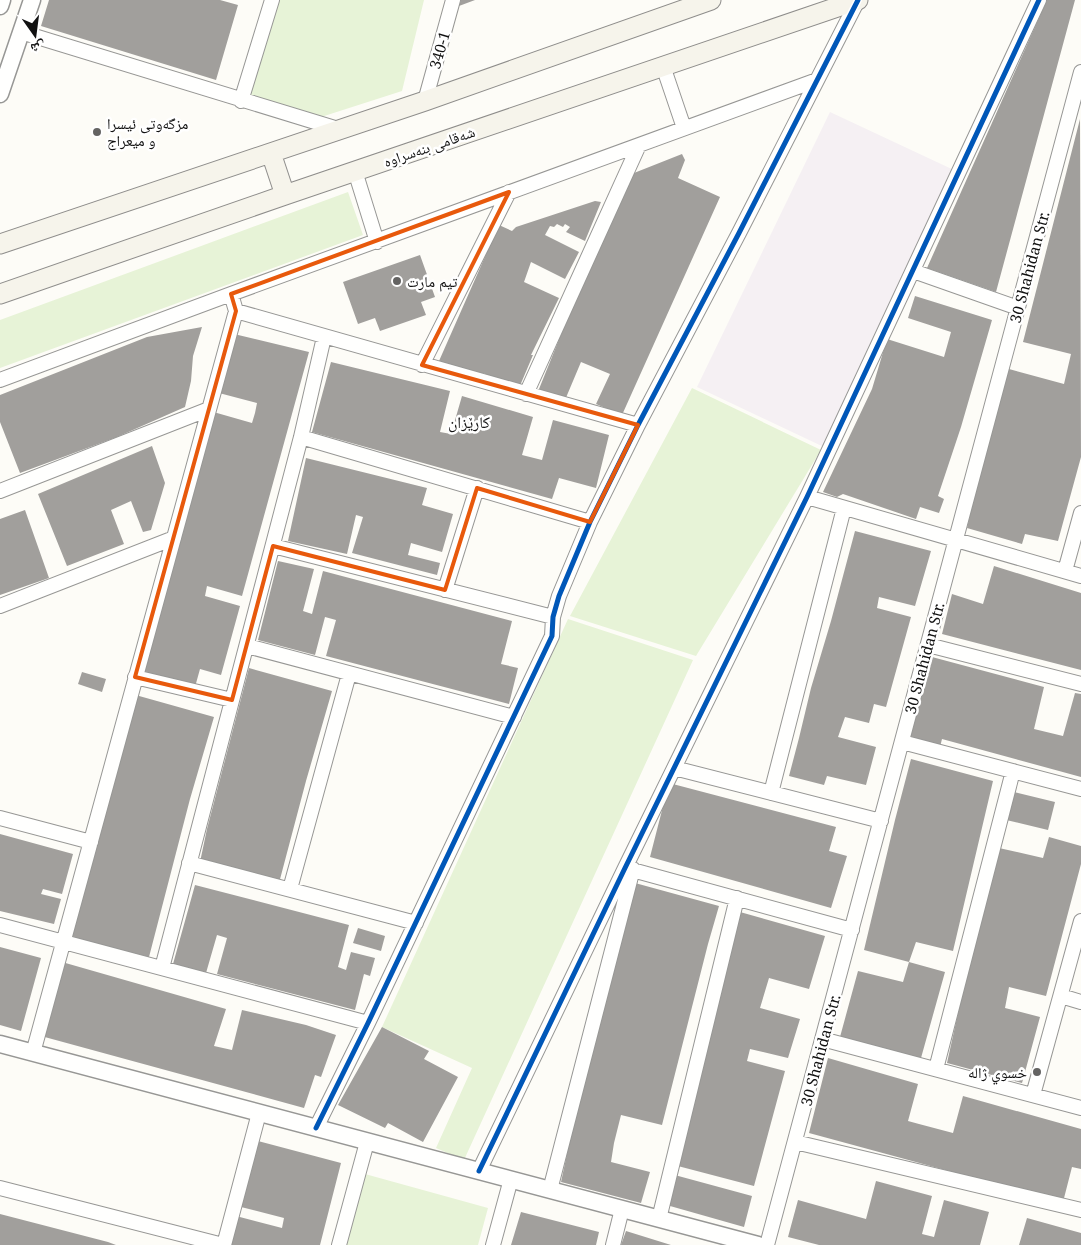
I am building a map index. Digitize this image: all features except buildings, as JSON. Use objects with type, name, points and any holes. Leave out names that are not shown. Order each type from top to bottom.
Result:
[{"type":"main road","points":[[0,244],[425,101],[711,0]]},
{"type":"main road","name":"شەقامی بنەسراوە","points":[[0,294],[858,0]]},
{"type":"main road","points":[[270,153],[285,195]]},
{"type":"street","points":[[0,6],[2,0]]},
{"type":"street","points":[[0,94],[32,0]]},
{"type":"street","points":[[241,100],[272,0]]},
{"type":"street","name":"340-1","points":[[425,101],[453,0]]},
{"type":"street","points":[[316,1128],[416,923],[552,636],[553,617],[559,596],[590,522],[638,425],[858,0]]},
{"type":"street","points":[[479,1171],[629,868],[674,768],[807,497],[1039,0]]},
{"type":"street","points":[[21,32],[338,129]]},
{"type":"street","points":[[663,66],[684,128]]},
{"type":"street","name":"30 Shahidan Str.","points":[[768,1245],[1081,72]]},
{"type":"street","points":[[0,380],[817,80]]},
{"type":"street","points":[[526,394],[639,145]]},
{"type":"street","points":[[355,171],[376,242]]},
{"type":"street","points":[[422,364],[510,192]]},
{"type":"street","points":[[913,271],[1018,308]]},
{"type":"street","points":[[33,1053],[236,312],[230,294]]},
{"type":"street","points":[[236,312],[638,425]]},
{"type":"street","points":[[162,968],[301,437],[324,337]]},
{"type":"street","points":[[1,487],[209,409]]},
{"type":"street","points":[[301,437],[590,522]]},
{"type":"street","points":[[445,590],[477,488]]},
{"type":"street","points":[[807,497],[1081,576]]},
{"type":"street","points":[[771,793],[844,508]]},
{"type":"street","points":[[1065,571],[1081,513]]},
{"type":"street","points":[[0,606],[174,538]]},
{"type":"street","points":[[273,546],[553,617]]},
{"type":"street","points":[[928,645],[1081,684]]},
{"type":"street","points":[[246,646],[514,717]]},
{"type":"street","points":[[290,889],[349,674]]},
{"type":"street","points":[[136,677],[232,700]]},
{"type":"street","points":[[902,742],[1081,789]]},
{"type":"street","points":[[674,768],[881,821]]},
{"type":"street","points":[[936,1069],[1013,771]]},
{"type":"street","points":[[0,818],[91,842]]},
{"type":"street","points":[[189,863],[416,923]]},
{"type":"street","points":[[629,868],[852,930]]},
{"type":"street","points":[[550,1190],[629,868]]},
{"type":"street","points":[[659,1219],[737,898]]},
{"type":"street","points":[[1034,1095],[1081,921]]},
{"type":"street","points":[[0,925],[368,1023]]},
{"type":"street","points":[[1061,996],[1081,1002]]},
{"type":"street","points":[[822,1039],[1081,1108]]},
{"type":"street","points":[[0,1044],[758,1245]]},
{"type":"street","points":[[0,1188],[223,1245],[259,1113]]},
{"type":"street","points":[[339,1245],[367,1142]]},
{"type":"street","points":[[795,1142],[1081,1210]]},
{"type":"street","points":[[493,1245],[511,1180]]},
{"type":"street","points":[[613,1245],[622,1209]]},
{"type":"highlighted area","points":[[509,192],[422,365],[638,425],[590,522],[477,488],[445,590],[273,546],[232,700],[135,677],[236,311],[231,294]]},
{"type":"shaded area","points":[[830,112],[956,171],[826,448],[697,387]]},
{"type":"green space","points":[[268,0],[424,0],[402,91],[318,118],[239,95]]},
{"type":"green space","points":[[348,192],[363,235],[0,368],[0,320]]},
{"type":"green space","points":[[692,388],[821,450],[696,656],[570,616]]},
{"type":"green space","points":[[568,619],[693,660],[464,1160],[436,1148],[472,1068],[382,1027]]},
{"type":"green space","points":[[365,1174],[488,1208],[478,1245],[345,1245]]},
{"type":"cycle path","points":[[316,1128],[552,636],[553,617],[559,596],[590,522],[638,425],[858,0]]},
{"type":"cycle path","points":[[479,1171],[807,497],[1039,0]]},
{"type":"place","name":"مزگەوتی ئیسرا و میعراج","points":[[97,132]]},
{"type":"place","name":"تيم مارت","points":[[397,281]]},
{"type":"place","name":"خسوي ژاله","points":[[1037,1072]]},
{"type":"district","name":"کارێزان","points":[[469,422]]}]
